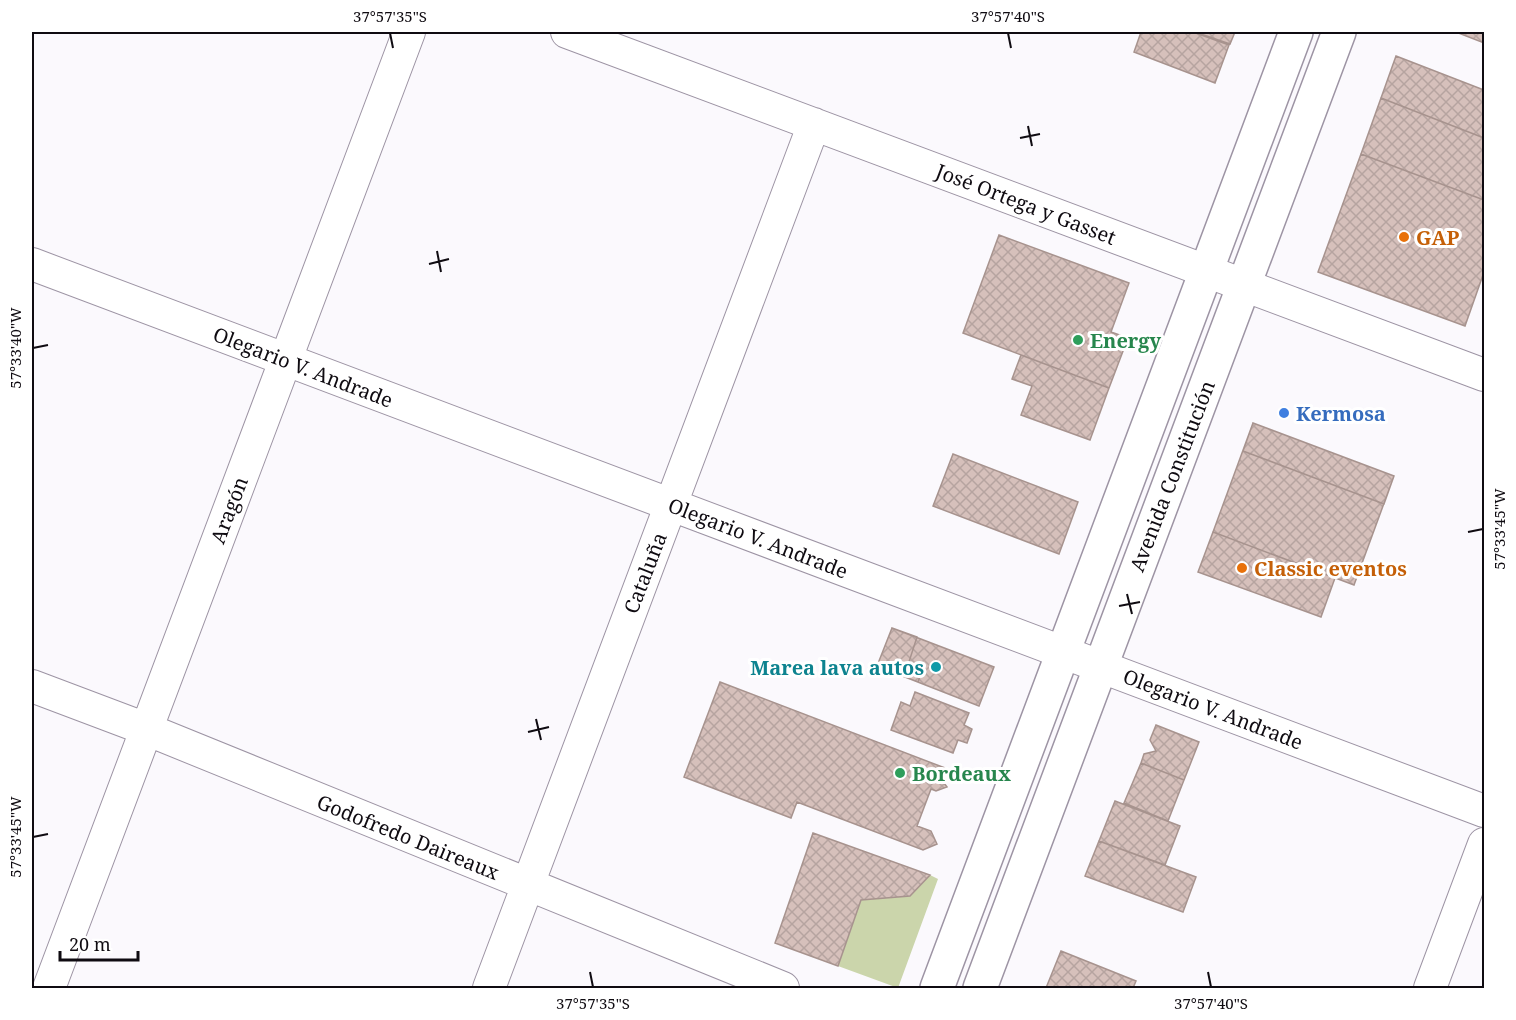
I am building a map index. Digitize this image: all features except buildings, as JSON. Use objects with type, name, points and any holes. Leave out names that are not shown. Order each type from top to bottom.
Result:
[{"type":"main road","name":"Avenida Constitución","points":[[937,988],[1296,32]]},
{"type":"main road","name":"Avenida Constitución","points":[[980,988],[1340,32]]},
{"type":"street","name":"Aragón","points":[[49,988],[409,32]]},
{"type":"street","name":"José Ortega y Gasset","points":[[567,32],[1485,375]]},
{"type":"street","name":"Cataluña","points":[[489,988],[814,124]]},
{"type":"street","name":"Olegario V. Andrade","points":[[32,264],[1485,811]]},
{"type":"street","name":"Godofredo Daireaux","points":[[32,686],[146,729],[527,886],[783,988]]},
{"type":"street","points":[[1430,988],[1485,844]]},
{"type":"green space","points":[[930,875],[938,879],[898,988],[838,966],[861,900],[910,896]]},
{"type":"place","name":"GAP","points":[[1404,237]]},
{"type":"place","name":"Energy","points":[[1078,340]]},
{"type":"place","name":"Kermosa","points":[[1284,413]]},
{"type":"place","name":"Classic eventos","points":[[1242,568]]},
{"type":"place","name":"Marea lava autos","points":[[936,667]]},
{"type":"place","name":"Bordeaux","points":[[900,773]]}]
